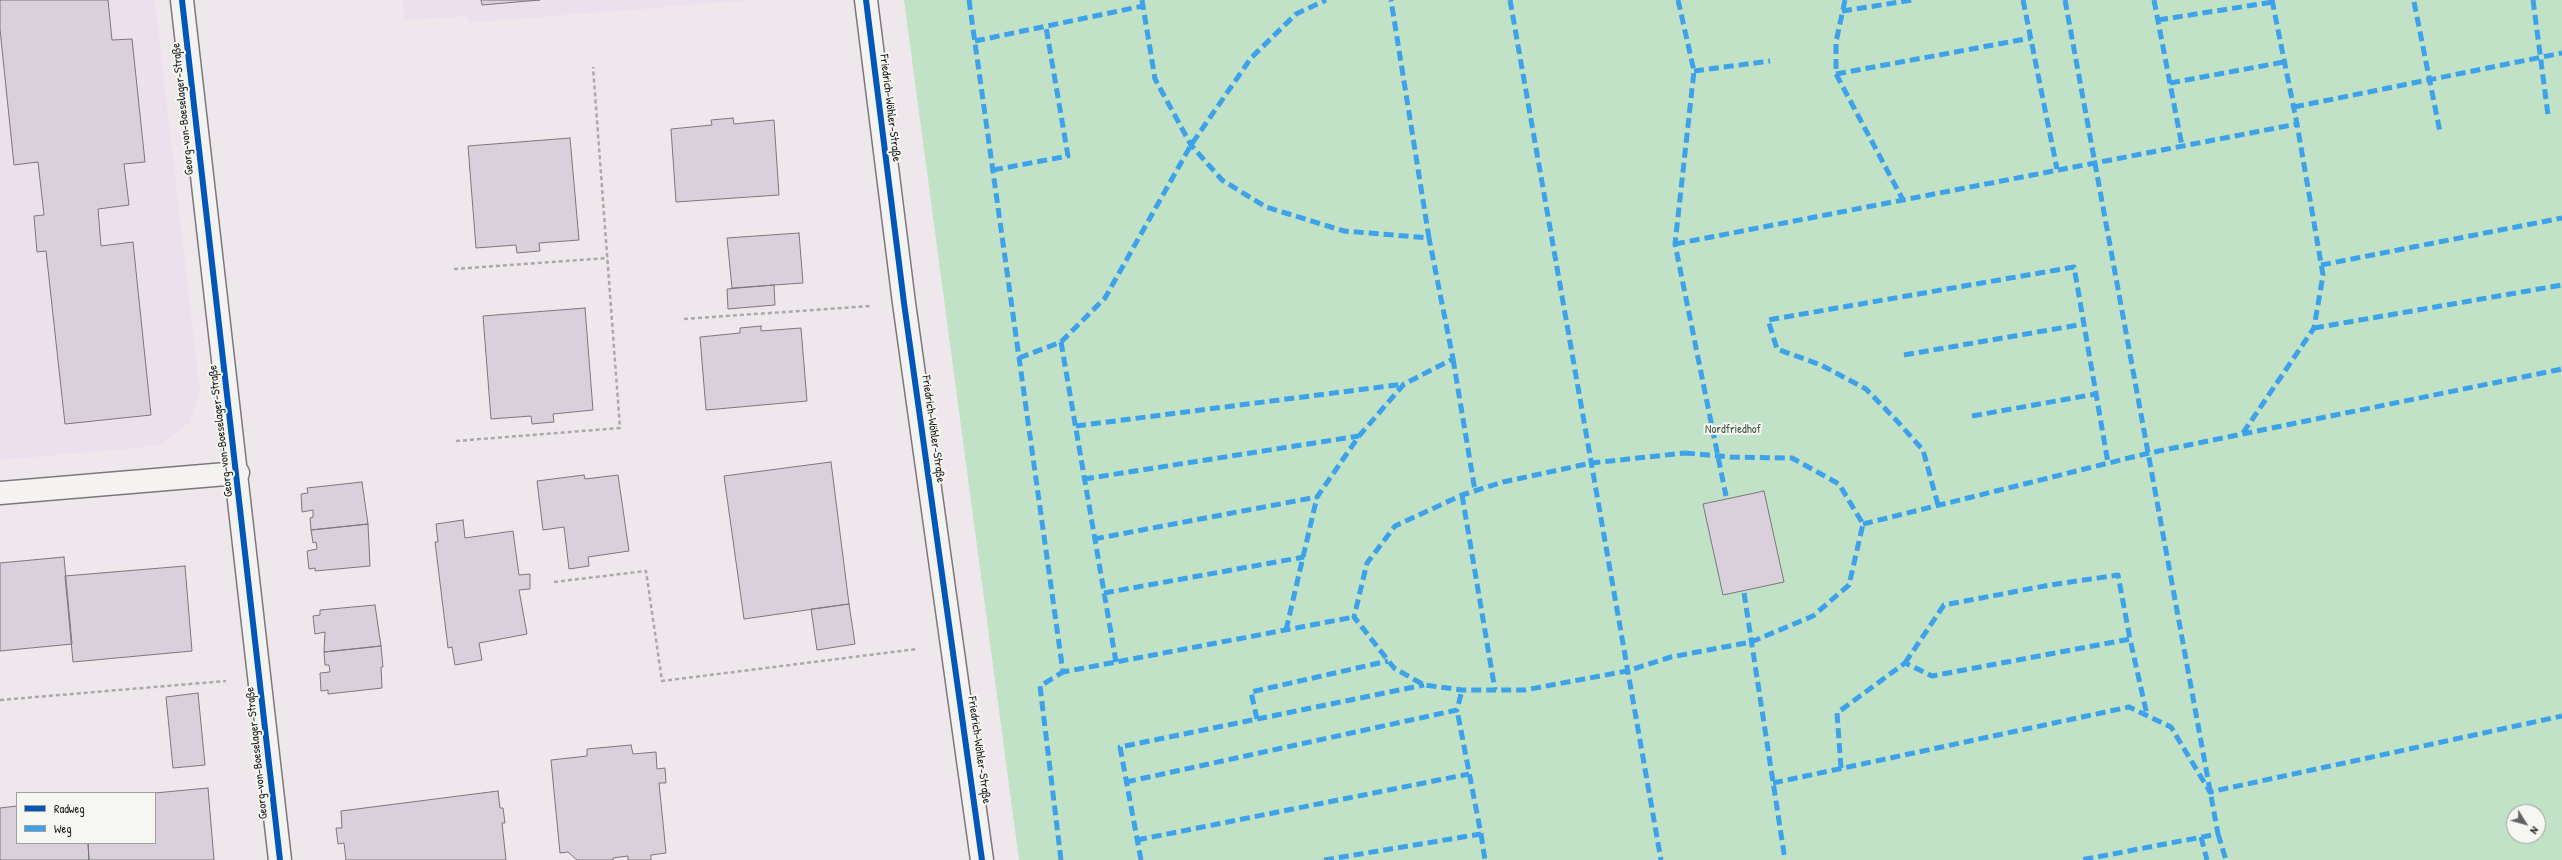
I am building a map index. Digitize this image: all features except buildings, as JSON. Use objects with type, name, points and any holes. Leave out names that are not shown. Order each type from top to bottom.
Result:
[{"type":"street","name":"Georg-von-Boeselager-Straße","points":[[182,0],[238,473],[280,860]]},
{"type":"street","name":"Friedrich-Wöhler-Straße","points":[[866,0],[904,303],[954,644],[982,860]]},
{"type":"street","name":"Georg-von-Boeselager-Straße","points":[[0,493],[238,473]]},
{"type":"path","points":[[456,441],[620,428],[593,67]]},
{"type":"path","points":[[454,270],[608,258]]},
{"type":"path","points":[[684,319],[904,303]]},
{"type":"path","points":[[554,582],[646,571],[662,681],[954,644]]},
{"type":"shaded area","points":[[0,0],[155,0],[200,391],[189,423],[160,446],[0,460]]},
{"type":"shaded area","points":[[403,0],[753,0],[468,23],[467,16],[404,21]]},
{"type":"green space","name":"Nordfriedhof","points":[[904,0],[2562,0],[2562,860],[1019,860]]},
{"type":"marked path","points":[[969,0],[1063,672],[1354,617]]},
{"type":"marked path","points":[[1142,0],[1155,79],[1191,145],[1222,180],[1266,207],[1344,231],[1429,238],[1391,0]]},
{"type":"marked path","points":[[1019,358],[1061,342],[1105,298],[1191,145],[1251,58],[1296,14],[1326,0]]},
{"type":"marked path","points":[[1510,0],[1661,860]]},
{"type":"marked path","points":[[1678,0],[1694,71],[1675,244],[1726,496]]},
{"type":"marked path","points":[[1845,0],[1836,42],[1836,74],[1903,200]]},
{"type":"marked path","points":[[1842,11],[1913,0]]},
{"type":"marked path","points":[[2023,0],[2057,169]]},
{"type":"marked path","points":[[2065,0],[2218,834],[2081,860]]},
{"type":"marked path","points":[[2154,0],[2182,146]]},
{"type":"marked path","points":[[1675,244],[2297,124],[2272,0]]},
{"type":"marked path","points":[[2533,0],[2548,115]]},
{"type":"marked path","points":[[2158,20],[2273,2]]},
{"type":"marked path","points":[[2414,2],[2440,132]]},
{"type":"marked path","points":[[975,41],[1143,6]]},
{"type":"marked path","points":[[993,170],[1068,156],[1046,27]]},
{"type":"marked path","points":[[1836,74],[2031,38]]},
{"type":"marked path","points":[[2294,107],[2562,53]]},
{"type":"marked path","points":[[1694,71],[1770,61]]},
{"type":"marked path","points":[[2170,83],[2284,62]]},
{"type":"marked path","points":[[2243,433],[2314,328],[2323,275],[2297,124]]},
{"type":"marked path","points":[[2321,265],[2562,218]]},
{"type":"marked path","points":[[1286,630],[1317,497],[1359,436],[1404,384],[1453,359],[1429,238]]},
{"type":"marked path","points":[[1938,505],[1923,450],[1897,421],[1866,389],[1821,365],[1777,349],[1768,320],[2074,267],[2108,463]]},
{"type":"marked path","points":[[2314,328],[2562,285]]},
{"type":"marked path","points":[[1904,355],[2084,324]]},
{"type":"marked path","points":[[1061,342],[1116,662]]},
{"type":"marked path","points":[[1453,359],[1475,491]]},
{"type":"marked path","points":[[1863,524],[2149,453],[2562,369]]},
{"type":"marked path","points":[[1076,426],[1404,384]]},
{"type":"marked path","points":[[1972,416],[2096,394]]},
{"type":"marked path","points":[[1084,479],[1359,436]]},
{"type":"marked path","points":[[1685,453],[1731,457],[1792,458],[1839,484],[1863,524],[1849,585],[1813,616],[1751,642],[1671,657],[1627,671],[1525,690],[1462,690],[1424,685],[1394,668],[1354,617],[1367,563],[1395,526],[1462,495],[1503,482],[1591,463],[1685,453]]},
{"type":"marked path","points":[[1462,495],[1495,690]]},
{"type":"marked path","points":[[1094,539],[1317,497]]},
{"type":"marked path","points":[[1104,593],[1304,557]]},
{"type":"marked path","points":[[1905,663],[1944,605],[2050,585],[2118,575],[2130,639]]},
{"type":"marked path","points":[[1744,593],[1785,860]]},
{"type":"marked path","points":[[1841,768],[1837,713],[1905,663],[1932,676],[2130,639],[2147,715]]},
{"type":"marked path","points":[[1257,719],[1251,692],[1388,661]]},
{"type":"marked path","points":[[1061,860],[1040,686],[1063,672]]},
{"type":"marked path","points":[[1141,860],[1120,747],[1424,685]]},
{"type":"marked path","points":[[1126,782],[1457,710],[1462,690]]},
{"type":"marked path","points":[[1773,783],[2129,707],[2171,727],[2210,792],[2562,716]]},
{"type":"marked path","points":[[1324,860],[1481,834],[1457,710]]},
{"type":"marked path","points":[[1137,840],[1469,774]]},
{"type":"marked path","points":[[1481,834],[1485,860]]},
{"type":"marked path","points":[[2218,834],[2226,860]]},
{"type":"marked path","points":[[2201,837],[2207,860]]},
{"type":"cycle path","points":[[182,0],[280,860]]},
{"type":"cycle path","points":[[866,0],[904,303],[982,860]]}]
